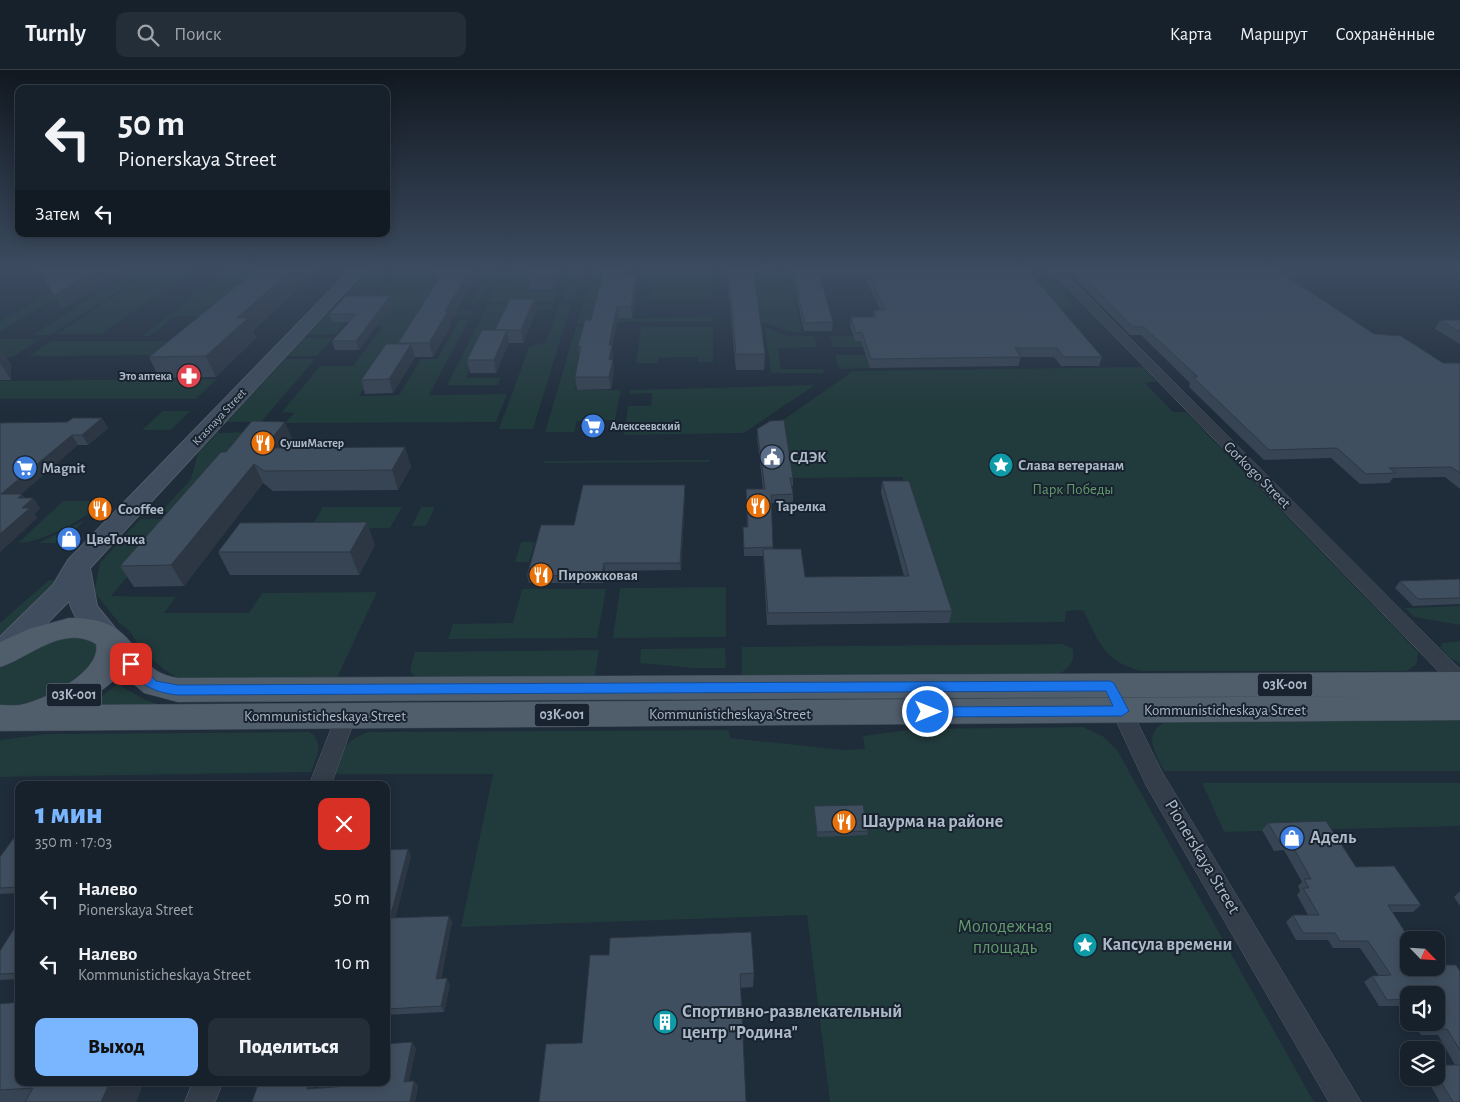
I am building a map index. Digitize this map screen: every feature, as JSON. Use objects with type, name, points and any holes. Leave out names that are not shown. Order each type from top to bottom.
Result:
[{"type":"main road","name":"03К-001","points":[[0,655],[35,638],[62,630],[96,630],[109,638],[113,652],[110,661],[99,676],[82,690],[51,707],[34,713],[1,718]]},
{"type":"main road","name":"Kommunisticheskaya Street","points":[[109,638],[151,684],[163,689],[178,690],[1116,698],[1460,708]]},
{"type":"main road","name":"Kommunisticheskaya Street","points":[[1,718],[346,716],[1116,698],[1460,683]]},
{"type":"street","name":"Krasnaya Street","points":[[0,655],[63,591],[77,566],[314,316]]},
{"type":"street","name":"Gorkogo Street","points":[[1101,316],[1460,683]]},
{"type":"street","points":[[77,566],[80,600],[92,620],[109,638]]},
{"type":"street","name":"Pionerskaya Street","points":[[1116,698],[1154,778],[1346,1102]]},
{"type":"street","points":[[322,781],[346,716]]},
{"type":"street","points":[[200,1102],[206,1086]]},
{"type":"green space","points":[[10,316],[26,316],[0,332],[0,322]]},
{"type":"green space","points":[[62,316],[79,316],[51,335],[33,335]]},
{"type":"green space","points":[[84,316],[127,316],[102,334],[57,334]]},
{"type":"green space","points":[[168,316],[176,316],[150,336],[142,336]]},
{"type":"green space","points":[[351,316],[336,334],[307,335],[322,317]]},
{"type":"green space","points":[[361,316],[460,316],[421,320],[398,355],[386,355],[359,396],[399,395],[421,359],[437,359],[459,320],[469,320],[429,395],[507,394],[496,422],[285,423],[294,413],[282,412],[320,366],[353,366],[383,326],[353,326]]},
{"type":"green space","points":[[482,316],[509,316],[496,342],[483,342],[466,378],[501,378],[498,385],[447,385]]},
{"type":"green space","points":[[555,316],[568,316],[533,429],[499,429],[529,347],[546,342]]},
{"type":"green space","points":[[579,316],[627,316],[627,319],[713,316],[713,321],[577,323]]},
{"type":"green space","points":[[755,316],[799,316],[802,333],[796,333],[761,322],[755,322]]},
{"type":"green space","points":[[576,327],[584,327],[578,359],[581,359],[575,390],[621,390],[615,420],[577,421],[574,432],[545,432]]},
{"type":"green space","points":[[641,327],[713,327],[713,362],[698,362],[698,357],[658,358],[658,363],[636,363]]},
{"type":"green space","points":[[765,327],[786,336],[814,336],[817,347],[778,348],[781,369],[823,369],[824,373],[771,373]]},
{"type":"green space","points":[[870,335],[874,347],[833,347],[830,336]]},
{"type":"green space","points":[[304,338],[333,338],[317,356],[287,356]]},
{"type":"green space","points":[[0,339],[40,339],[13,357],[0,357]]},
{"type":"green space","points":[[51,341],[187,341],[170,355],[29,356]]},
{"type":"green space","points":[[835,355],[866,355],[870,368],[839,369]]},
{"type":"green space","points":[[285,359],[315,359],[261,422],[227,422]]},
{"type":"green space","name":"Парк Победы","points":[[1143,367],[1157,382],[1145,383],[1173,412],[1186,412],[1418,652],[1417,664],[1407,671],[1141,671],[1128,667],[1110,656],[1098,641],[1083,610],[1066,611],[1065,622],[949,623],[902,477],[792,478],[770,429],[853,371]]},
{"type":"green space","points":[[217,379],[196,399],[0,399],[0,381]]},
{"type":"green space","points":[[815,385],[744,433],[624,435],[628,406],[651,406],[652,393],[630,394],[630,390]]},
{"type":"green space","points":[[163,411],[190,411],[171,430],[142,430]]},
{"type":"green space","points":[[251,432],[183,512],[161,512],[191,479],[198,453],[217,433]]},
{"type":"green space","points":[[710,460],[710,462],[543,463],[544,461]]},
{"type":"green space","points":[[63,501],[104,501],[87,515],[64,528],[39,539],[18,543]]},
{"type":"green space","points":[[323,507],[402,507],[390,528],[310,529]]},
{"type":"green space","points":[[421,507],[435,507],[426,526],[412,526]]},
{"type":"green space","points":[[140,519],[177,519],[111,596],[176,597],[164,613],[249,613],[262,593],[377,592],[337,678],[179,679],[141,651],[130,631],[119,623],[94,592],[100,563]]},
{"type":"green space","points":[[85,520],[61,543],[39,543]]},
{"type":"green space","points":[[521,542],[535,542],[529,562],[515,562]]},
{"type":"green space","points":[[49,580],[54,580],[52,589],[0,639],[0,623]]},
{"type":"green space","points":[[726,587],[726,637],[613,638],[620,588]]},
{"type":"green space","points":[[522,589],[606,589],[597,638],[448,639],[453,624],[513,623]]},
{"type":"green space","points":[[1460,606],[1460,625],[1414,617],[1405,608]]},
{"type":"green space","points":[[59,637],[90,637],[104,651],[59,698],[0,710],[0,665]]},
{"type":"green space","points":[[1460,641],[1460,663],[1450,658],[1440,647],[1443,643]]},
{"type":"green space","points":[[1063,644],[1073,649],[1073,657],[1066,670],[1059,674],[742,675],[742,647]]},
{"type":"green space","points":[[725,648],[726,668],[693,668],[640,663],[641,649]]},
{"type":"green space","points":[[599,650],[595,676],[415,678],[410,670],[415,652]]},
{"type":"green space","points":[[118,684],[145,700],[162,705],[88,706]]},
{"type":"green space","points":[[1460,720],[1460,771],[1164,771],[1152,743],[1155,731],[1168,721]]},
{"type":"green space","name":"Молодежная площадь","points":[[1083,727],[1104,737],[1117,750],[1314,1102],[830,1102],[807,915],[461,927],[493,774],[334,774],[345,747],[354,739],[369,732],[729,730],[730,738],[844,750],[865,749],[863,736],[916,729]]},
{"type":"green space","points":[[309,732],[317,740],[318,745],[317,756],[311,772],[0,777],[0,740],[46,734]]},
{"type":"green space","points":[[1202,783],[1460,783],[1460,826],[1224,832]]},
{"type":"building","points":[[199,316],[239,316],[237,318],[248,318],[206,356],[149,357]]},
{"type":"building","points":[[354,316],[375,316],[356,341],[332,341]]},
{"type":"building","points":[[415,316],[445,316],[429,343],[398,343]]},
{"type":"building","points":[[502,316],[527,316],[521,330],[495,330]]},
{"type":"building","points":[[592,316],[615,316],[609,345],[612,345],[609,360],[613,359],[609,377],[575,377],[581,346],[578,346],[585,320],[591,320]]},
{"type":"building","points":[[732,316],[760,316],[765,354],[736,354]]},
{"type":"building","points":[[803,316],[831,316],[833,322],[805,323]]},
{"type":"building","points":[[1067,316],[1102,357],[1064,357],[1057,348],[1015,348],[1021,357],[871,359],[862,332],[856,333],[851,317]]},
{"type":"building","points":[[1122,316],[1347,316],[1374,334],[1401,336],[1443,363],[1460,363],[1460,473],[1451,467],[1389,468],[1396,473],[1366,474],[1337,448],[1269,450],[1193,377],[1198,377],[1144,327],[1133,327]]},
{"type":"building","points":[[1440,320],[1460,320],[1460,332]]},
{"type":"building","points":[[482,330],[507,330],[494,360],[467,360]]},
{"type":"building","points":[[386,344],[411,344],[389,379],[361,380]]},
{"type":"building","points":[[73,418],[102,418],[82,435],[72,435],[1,494],[22,494],[18,498],[33,498],[22,508],[30,508],[0,534],[0,423],[67,422]]},
{"type":"building","points":[[784,420],[793,478],[790,478],[793,494],[771,495],[773,547],[744,548],[743,527],[748,527],[746,489],[765,489],[757,429],[770,421]]},
{"type":"building","points":[[252,421],[285,422],[264,448],[405,447],[392,470],[264,471],[254,464],[171,565],[120,566],[221,452],[226,452]]},
{"type":"building","points":[[882,481],[909,481],[952,611],[768,613],[763,549],[801,549],[805,577],[909,576]]},
{"type":"building","points":[[583,485],[685,485],[680,563],[604,563],[602,575],[527,576],[541,525],[574,525]]},
{"type":"building","points":[[367,522],[350,552],[218,552],[240,523]]},
{"type":"building","points":[[1460,579],[1460,598],[1418,599],[1400,581]]},
{"type":"building","points":[[863,805],[868,831],[817,832],[814,806]]},
{"type":"building","points":[[1326,821],[1356,867],[1394,866],[1421,905],[1388,905],[1404,931],[1400,931],[1400,976],[1445,976],[1445,965],[1456,965],[1460,971],[1460,1050],[1447,1029],[1445,1029],[1445,986],[1400,986],[1400,999],[1387,1000],[1372,976],[1391,975],[1368,941],[1340,941],[1335,933],[1303,933],[1293,915],[1319,915],[1303,888],[1309,888],[1304,879],[1311,879],[1291,843],[1280,843],[1268,823]]},
{"type":"building","points":[[15,839],[15,887],[0,888],[0,857]]},
{"type":"building","points":[[408,849],[390,918],[390,850]]},
{"type":"building","points":[[449,916],[436,979],[447,978],[441,1006],[390,1009],[390,918]]},
{"type":"building","points":[[15,927],[15,973],[0,974],[0,951]]},
{"type":"building","name":"Спортивно-развлекательный центр \"Родина\"","points":[[751,932],[754,973],[740,974],[746,1102],[539,1102],[546,1044],[582,1043],[590,955],[609,955],[610,938]]},
{"type":"building","points":[[15,1002],[15,1086],[108,1086],[101,1102],[25,1102],[33,1088],[0,1090],[0,1004]]},
{"type":"building","points":[[412,1042],[404,1082],[414,1081],[410,1102],[252,1102],[258,1086],[308,1086],[307,1089],[348,1086],[390,1086],[390,1044]]},
{"type":"building","points":[[1445,1065],[1460,1065],[1460,1102],[1453,1102],[1443,1086],[1445,1086]]},
{"type":"place","name":"Это аптека","points":[[189,376]]},
{"type":"place","name":"Алексеевский","points":[[593,426]]},
{"type":"place","name":"СушиМастер","points":[[263,443]]},
{"type":"place","name":"СДЭК","points":[[772,457]]},
{"type":"place","name":"Слава ветеранам","points":[[1001,465]]},
{"type":"place","name":"Magnit","points":[[25,468]]},
{"type":"place","name":"Тарелка","points":[[758,506]]},
{"type":"place","name":"Cooffee","points":[[100,509]]},
{"type":"place","name":"ЦвеТочка","points":[[69,539]]},
{"type":"place","name":"Пирожковая","points":[[541,575]]},
{"type":"place","name":"Шаурма на районе","points":[[844,822]]},
{"type":"place","name":"Адель","points":[[1292,838]]},
{"type":"place","name":"Капсула времени","points":[[1085,945]]},
{"type":"place","name":"Спортивно-развлекательный центр \"Родина\"","points":[[665,1022]]},
{"type":"route","points":[[131,664],[151,684],[163,689],[178,690],[1110,686],[1122,711],[928,712]]}]
